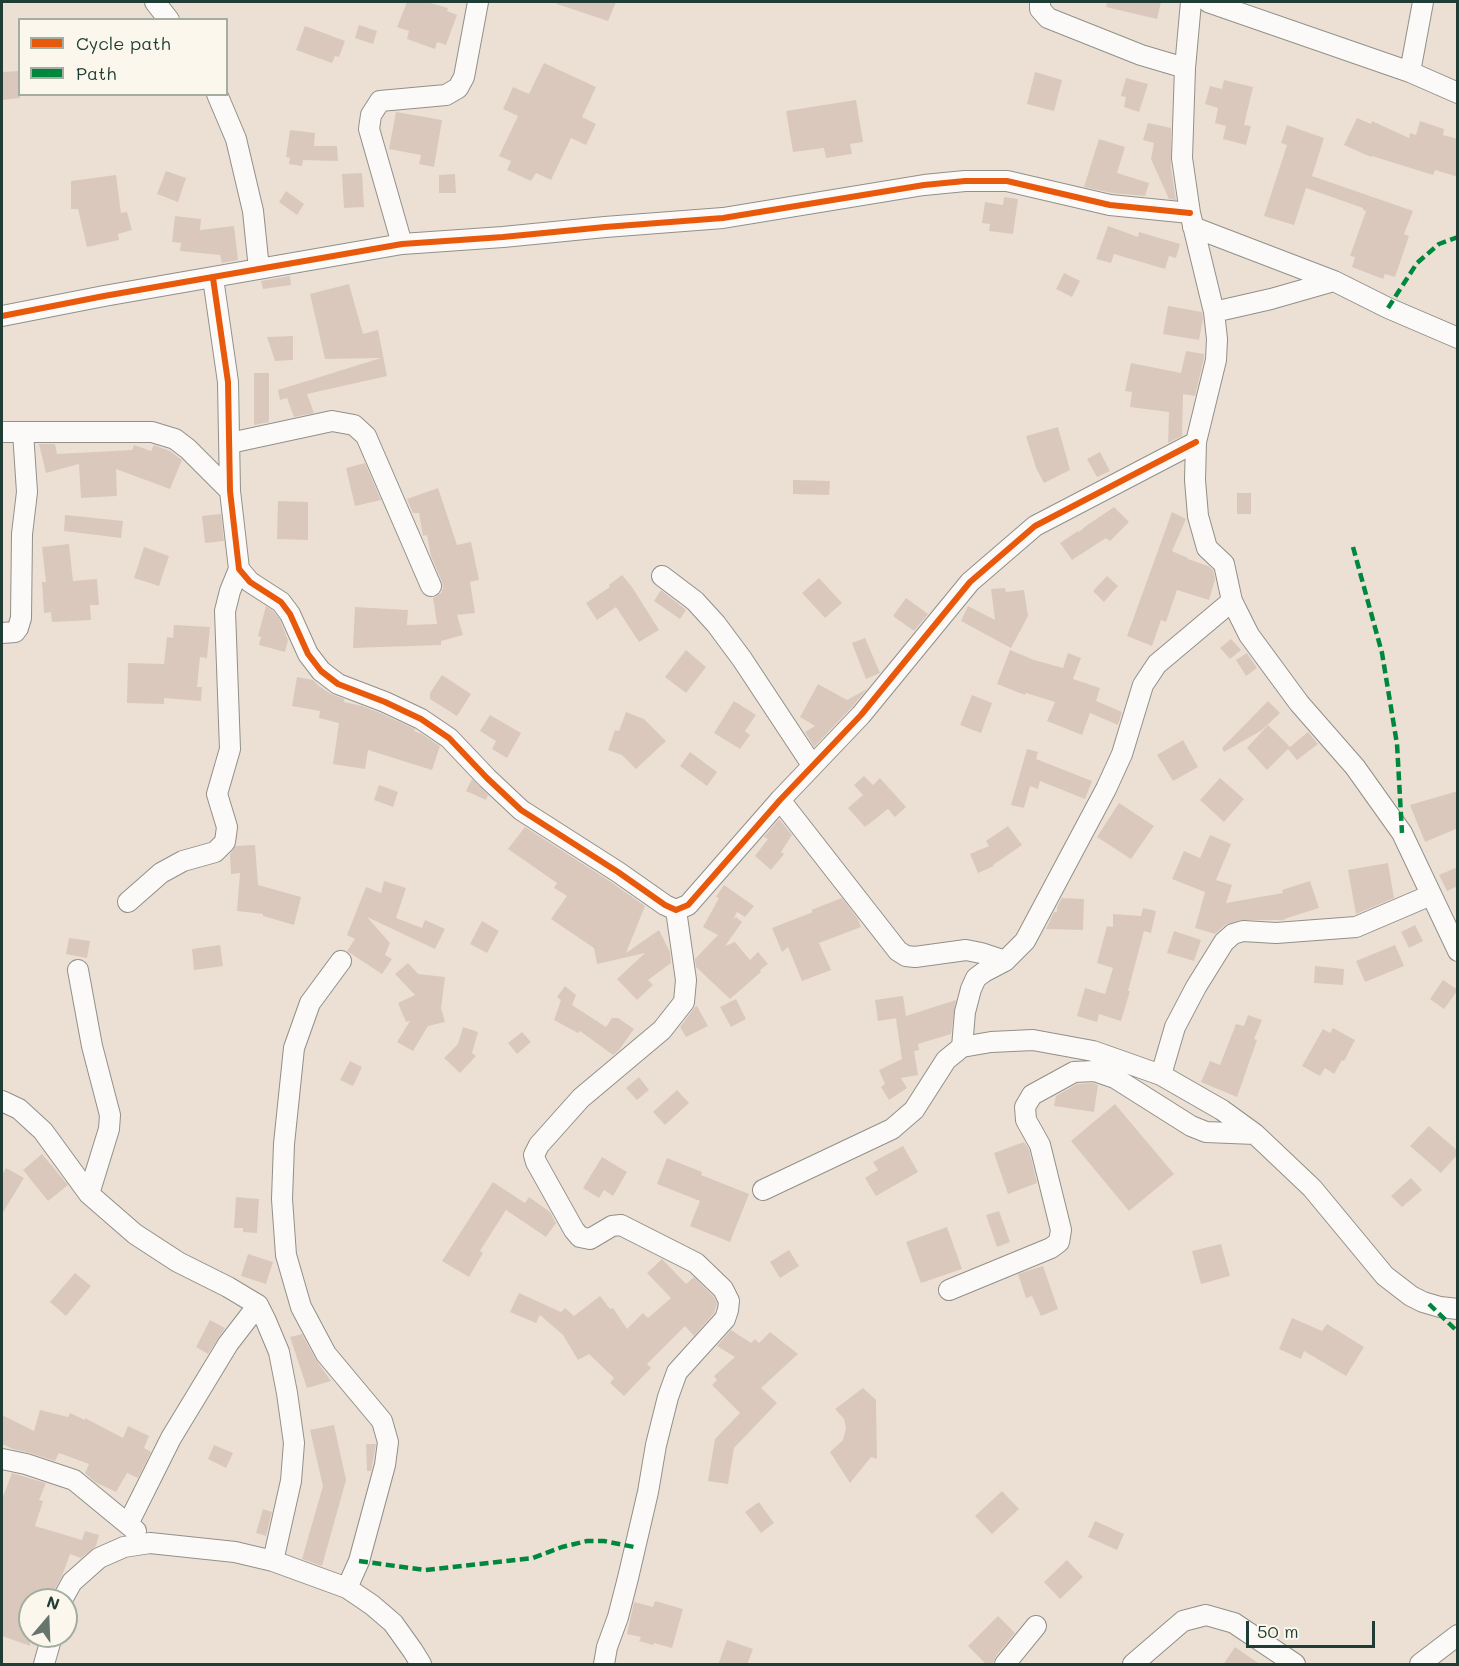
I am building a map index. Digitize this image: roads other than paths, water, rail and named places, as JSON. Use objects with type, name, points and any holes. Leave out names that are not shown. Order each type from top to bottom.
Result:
[{"type":"street","points":[[155,2],[167,18]]},
{"type":"street","points":[[402,244],[369,129],[371,115],[380,101],[446,95],[458,88],[464,77],[478,2]]},
{"type":"street","points":[[1040,2],[1040,9],[1048,18],[1141,55],[1185,68]]},
{"type":"street","points":[[1191,2],[1185,68],[1182,158],[1192,220],[1214,312],[1216,339],[1216,360],[1196,442],[1195,480],[1198,516],[1207,548],[1224,564],[1232,601],[1249,636],[1299,703],[1355,767],[1402,833],[1458,951]]},
{"type":"street","points":[[1208,2],[1410,72],[1458,93]]},
{"type":"street","points":[[1410,72],[1423,2]]},
{"type":"street","points":[[218,96],[236,139],[253,211],[259,269]]},
{"type":"street","points":[[2,316],[402,244],[723,218],[924,185],[965,181],[1007,181],[1110,205],[1192,220],[1334,281],[1388,308],[1458,338]]},
{"type":"street","points":[[128,902],[161,873],[183,861],[215,852],[225,842],[227,827],[217,794],[230,749],[225,611],[239,569],[230,490],[228,382],[213,278]]},
{"type":"street","points":[[1214,312],[1334,281]]},
{"type":"street","points":[[230,443],[332,422],[354,425],[366,436],[431,586]]},
{"type":"street","points":[[2,432],[152,432],[175,439],[230,490]]},
{"type":"street","points":[[2,633],[15,632],[21,618],[22,534],[27,492],[23,432]]},
{"type":"street","points":[[239,569],[250,582],[281,602],[290,614],[308,654],[321,671],[338,684],[421,719],[449,738],[521,810],[676,910],[688,905],[780,800],[861,715],[970,582],[1035,526],[1196,442]]},
{"type":"street","points":[[662,576],[695,602],[716,624],[813,765]]},
{"type":"street","points":[[962,1047],[965,1012],[976,978],[1005,961],[1025,941],[1106,789],[1122,754],[1143,685],[1156,664],[1232,601]]},
{"type":"street","points":[[780,800],[898,951],[906,956],[915,957],[966,950],[1005,961]]},
{"type":"street","points":[[1161,1075],[1175,1027],[1224,942],[1233,934],[1244,931],[1276,933],[1356,927],[1431,895]]},
{"type":"street","points":[[604,1665],[607,1647],[628,1578],[668,1396],[677,1372],[725,1319],[729,1301],[723,1289],[696,1263],[621,1225],[612,1226],[590,1239],[580,1237],[574,1230],[534,1155],[539,1145],[581,1098],[662,1030],[684,1002],[686,980],[676,910]]},
{"type":"street","points":[[341,961],[310,1003],[294,1048],[284,1144],[282,1199],[286,1255],[301,1307],[326,1354],[381,1421],[388,1442],[385,1465],[359,1561],[346,1588]]},
{"type":"street","points":[[78,970],[92,1046],[110,1114],[110,1129],[89,1194]]},
{"type":"street","points":[[763,1190],[892,1129],[914,1110],[946,1060],[962,1047],[991,1042],[1033,1040],[1092,1051],[1161,1075],[1222,1110],[1256,1134],[1312,1188],[1385,1276],[1411,1296],[1423,1302],[1440,1308],[1458,1309]]},
{"type":"street","points":[[949,1290],[1051,1248],[1059,1242],[1061,1230],[1040,1144],[1026,1120],[1025,1107],[1032,1095],[1074,1072],[1095,1071],[1114,1078],[1191,1126],[1206,1132],[1256,1134]]},
{"type":"street","points":[[2,1101],[19,1109],[44,1131],[89,1194],[135,1234],[178,1262],[258,1305],[279,1352],[294,1443],[291,1481],[273,1561]]},
{"type":"street","points":[[128,1524],[171,1438],[228,1344],[258,1305]]},
{"type":"street","points":[[2,1459],[27,1464],[74,1480],[150,1543]]},
{"type":"street","points":[[68,1588],[72,1581],[99,1558],[124,1547],[150,1543],[235,1552],[273,1561],[346,1588],[372,1605],[393,1623],[421,1665]]},
{"type":"street","points":[[1133,1665],[1183,1621],[1206,1615],[1234,1623],[1296,1665]]},
{"type":"street","points":[[1005,1665],[1036,1626]]},
{"type":"street","points":[[1420,1665],[1458,1635]]},
{"type":"street","points":[[44,1665],[49,1648]]}]
